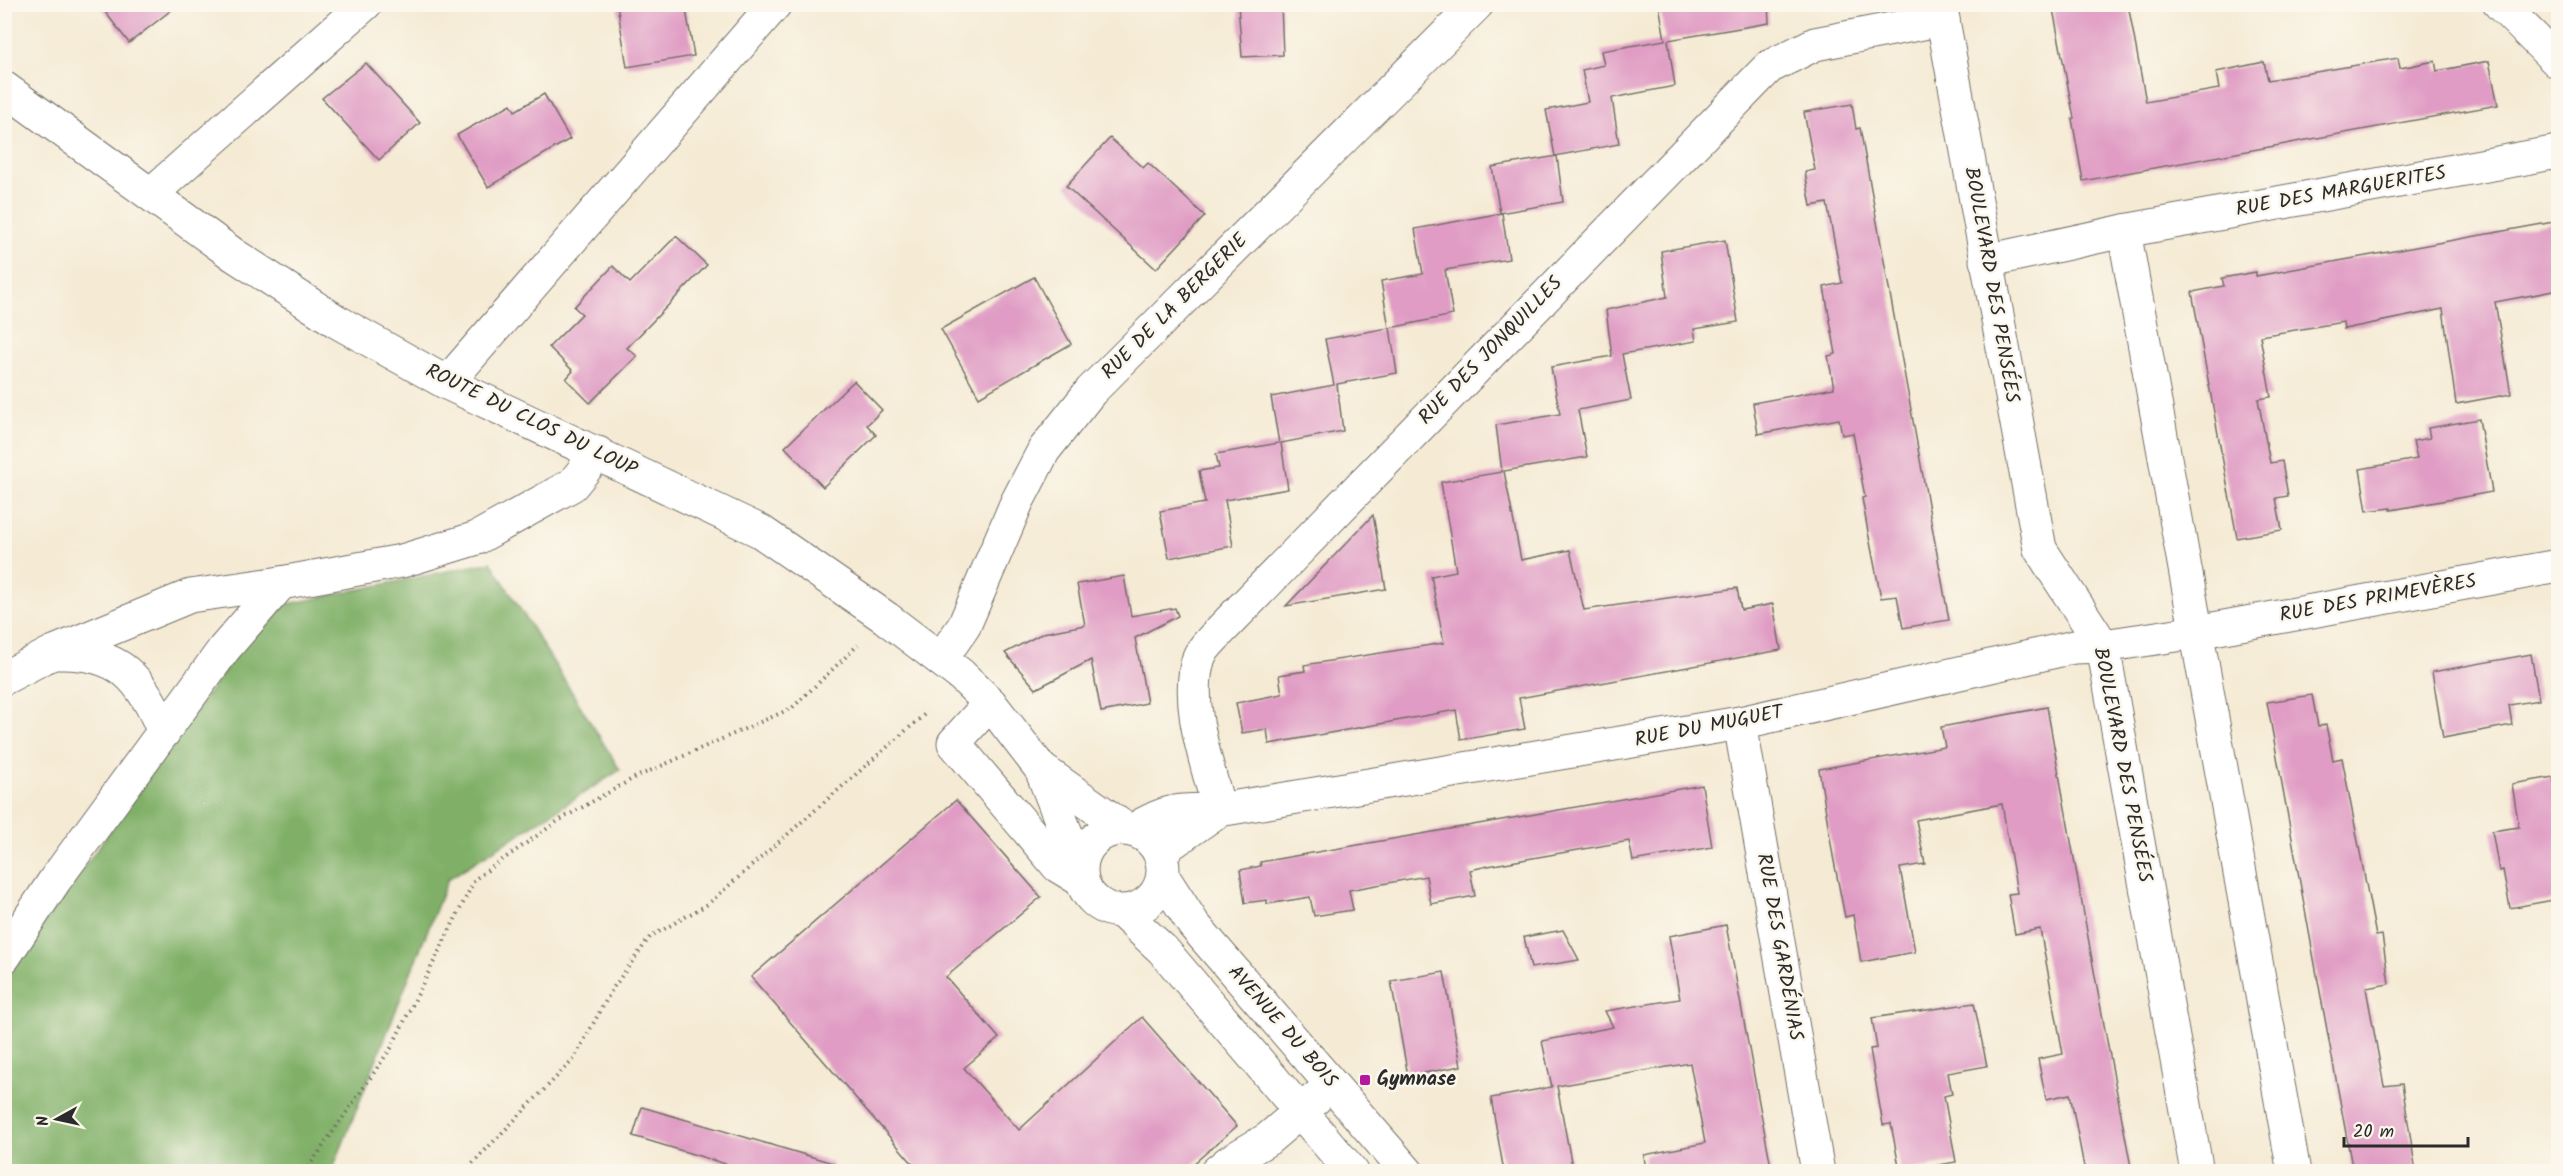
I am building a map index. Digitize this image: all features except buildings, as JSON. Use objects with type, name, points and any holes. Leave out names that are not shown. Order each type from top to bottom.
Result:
[{"type":"street","points":[[150,194],[366,4]]},
{"type":"street","points":[[447,383],[775,4]]},
{"type":"street","name":"RUE DE LA BERGERIE","points":[[952,668],[964,626],[1017,502],[1044,450],[1091,391],[1477,4]]},
{"type":"street","points":[[2499,4],[2559,62]]},
{"type":"street","name":"BOULEVARD DES PENSÉES","points":[[1941,12],[2040,549],[2103,646],[2197,1172]]},
{"type":"street","name":"RUE DES JONQUILLES","points":[[1219,810],[1195,710],[1195,679],[1200,655],[1216,635],[1769,67],[1815,44],[1941,12]]},
{"type":"street","name":"ROUTE DU CLOS DU LOUP","points":[[4,88],[234,255],[336,321],[447,383],[760,531],[886,618],[952,668],[990,703],[1041,770],[1081,874]]},
{"type":"street","name":"RUE DES MARGUERITES","points":[[1986,261],[2124,231],[2559,152]]},
{"type":"street","points":[[2124,231],[2294,1172]]},
{"type":"street","points":[[4,678],[52,653],[190,596],[280,584],[402,561],[477,538],[572,485],[598,453]]},
{"type":"street","name":"RUE DES PRIMEVÈRES","points":[[2198,632],[2559,566]]},
{"type":"street","points":[[4,957],[55,880],[224,649],[280,584]]},
{"type":"street","name":"RUE DU MUGUET","points":[[1129,829],[1176,810],[1219,810],[1740,723],[2074,647],[2103,646],[2198,632]]},
{"type":"street","points":[[52,653],[81,652],[114,662],[134,678],[152,703],[164,732]]},
{"type":"street","points":[[990,703],[954,743],[1058,866],[1081,874]]},
{"type":"street","name":"RUE DES GARDÉNIAS","points":[[1740,723],[1818,1172]]},
{"type":"street","name":"ROUTE DU CLOS DU LOUP","points":[[1041,770],[1129,829]]},
{"type":"street","name":"RUE DU MUGUET","points":[[1161,865],[1219,810]]},
{"type":"street","points":[[1129,829],[1151,841],[1161,865],[1158,891],[1149,902],[1136,909],[1122,912],[1111,911],[1100,906],[1085,890],[1081,874],[1089,844],[1099,835],[1111,830],[1129,829]]},
{"type":"street","name":"AVENUE DU BOIS","points":[[1161,865],[1194,925],[1407,1172]]},
{"type":"street","name":"AVENUE DU BOIS","points":[[1122,912],[1163,950],[1352,1172]]},
{"type":"street","points":[[1217,1172],[1229,1162],[1268,1140],[1331,1084]]},
{"type":"path","points":[[305,1172],[390,1048],[475,879],[558,821],[634,778],[792,708],[886,618]]},
{"type":"path","points":[[464,1172],[573,1060],[613,988],[650,937],[708,904],[939,702],[952,668]]},
{"type":"green space","points":[[491,562],[620,770],[448,879],[332,1171],[5,1172],[5,978],[269,608]]},
{"type":"place","name":"Gymnase","points":[[1365,1080]]}]
